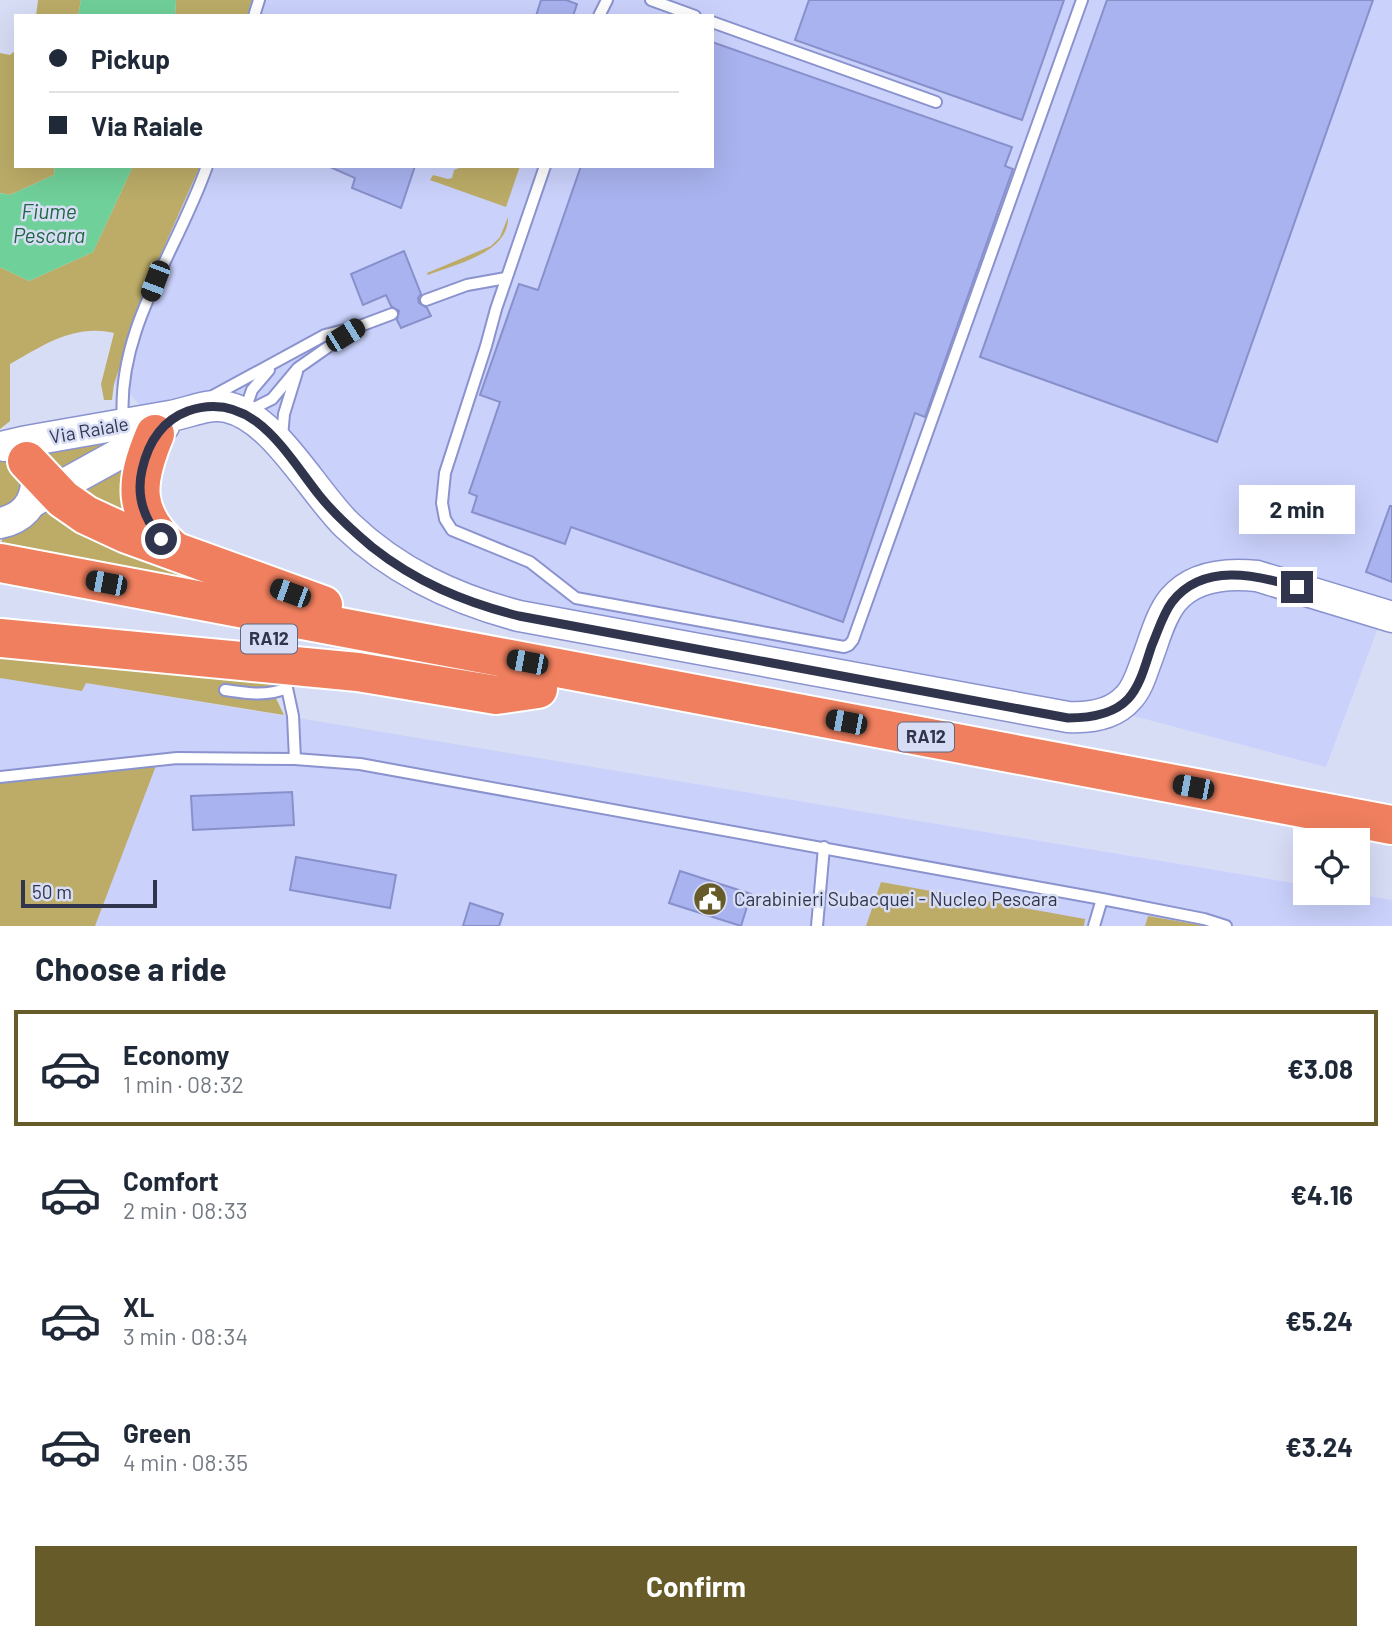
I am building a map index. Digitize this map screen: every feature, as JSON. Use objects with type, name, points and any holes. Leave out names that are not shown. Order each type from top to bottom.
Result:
[{"type":"highway","points":[[151,424],[142,469],[140,499],[151,528],[173,550]]},
{"type":"highway","points":[[11,451],[43,496],[127,534],[347,613],[369,632]]},
{"type":"highway","name":"RA12","points":[[0,563],[1392,825]]},
{"type":"highway","name":"RA12","points":[[0,588],[1293,830]]},
{"type":"highway","points":[[0,638],[289,677],[358,672],[496,695],[538,689]]},
{"type":"highway","points":[[1370,844],[1392,849]]},
{"type":"street","name":"Via Raiale","points":[[11,451],[151,424],[209,406],[244,412]]},
{"type":"street","points":[[244,412],[281,444],[321,498],[363,539],[405,571],[461,599],[519,616],[1068,718],[1097,715],[1116,708],[1128,699],[1137,685],[1164,615],[1173,600],[1209,578],[1240,574],[1258,576],[1392,617]]},
{"type":"street","name":"Via Raiale","points":[[0,523],[14,520],[43,496],[151,424]]},
{"type":"lane","points":[[651,0],[690,14]]},
{"type":"lane","points":[[544,168],[506,278],[445,473],[442,503],[445,519],[452,530],[530,562],[576,598],[844,647],[849,645],[1082,0]]},
{"type":"lane","points":[[714,23],[936,102]]},
{"type":"lane","points":[[206,168],[155,281],[123,378],[151,424],[273,365],[325,335],[392,314]]},
{"type":"lane","points":[[426,300],[467,285],[506,278]]},
{"type":"lane","points":[[244,412],[272,399],[298,368],[360,326]]},
{"type":"lane","points":[[244,412],[252,390],[273,365]]},
{"type":"lane","points":[[281,444],[284,414],[298,368]]},
{"type":"lane","points":[[225,690],[255,694],[276,693],[289,677]]},
{"type":"lane","points":[[289,677],[295,758]]},
{"type":"lane","points":[[0,777],[177,758],[295,758],[359,764],[824,847],[1204,919],[1226,926]]},
{"type":"lane","points":[[817,926],[824,847]]},
{"type":"lane","points":[[1094,926],[1102,899]]},
{"type":"shaded area","points":[[38,0],[81,0],[78,14],[36,14]]},
{"type":"shaded area","points":[[176,0],[252,0],[248,14],[175,14]]},
{"type":"shaded area","points":[[252,0],[1392,0],[1392,602],[1388,601],[1326,767],[1130,715],[490,596],[442,578],[382,536],[320,476],[296,440],[269,410],[217,390],[195,399],[141,406],[127,391],[114,384],[149,281],[199,168],[714,168],[714,14],[248,14]]},
{"type":"shaded area","points":[[14,52],[14,168],[55,168],[54,175],[10,195],[0,193],[0,53],[10,55]]},
{"type":"shaded area","points":[[132,168],[199,168],[149,281],[114,384],[112,400],[104,400],[101,384],[114,333],[86,331],[72,334],[47,343],[10,364],[10,421],[0,429],[0,267],[29,281],[93,252]]},
{"type":"shaded area","points":[[519,168],[506,207],[430,180],[433,175],[452,178],[454,170]]},
{"type":"shaded area","points":[[508,217],[500,240],[491,248],[466,261],[428,275],[427,273],[491,246],[500,237]]},
{"type":"shaded area","points":[[146,429],[56,475],[30,447]]},
{"type":"shaded area","points":[[140,449],[141,521],[67,492]]},
{"type":"shaded area","points":[[0,457],[17,468],[23,483],[17,498],[0,509]]},
{"type":"shaded area","points":[[54,503],[248,592],[2,546],[2,535]]},
{"type":"shaded area","points":[[0,650],[273,681],[271,688],[284,715],[86,683],[82,691],[0,678]]},
{"type":"shaded area","points":[[0,678],[82,691],[86,683],[1293,883],[1293,905],[1370,905],[1370,896],[1392,900],[1392,926],[0,926]]},
{"type":"shaded area","points":[[157,763],[95,926],[0,926],[0,776]]},
{"type":"shaded area","points":[[881,882],[1085,919],[1084,926],[866,926]]},
{"type":"shaded area","points":[[1148,916],[1206,926],[1145,926]]},
{"type":"water","points":[[81,0],[176,0],[175,14],[78,14]]},
{"type":"water","name":"Fiume Pescara","points":[[55,168],[132,168],[93,252],[29,281],[0,267],[0,193],[10,195],[54,175]]},
{"type":"building","points":[[541,0],[566,0],[577,4],[574,14],[537,14]]},
{"type":"building","points":[[809,0],[1064,0],[1022,120],[795,40]]},
{"type":"building","points":[[1107,0],[1373,0],[1217,442],[980,357]]},
{"type":"building","points":[[714,43],[1012,147],[1005,166],[1013,169],[925,417],[915,413],[843,622],[571,527],[565,544],[472,512],[477,496],[469,493],[500,402],[480,395],[519,284],[538,290],[580,168],[714,168]]},
{"type":"building","points":[[332,168],[414,168],[401,208],[352,188],[355,178]]},
{"type":"building","points":[[404,251],[421,294],[419,303],[427,308],[431,316],[401,328],[397,320],[399,311],[391,306],[386,295],[363,305],[351,274]]},
{"type":"building","points":[[1392,506],[1392,582],[1366,572]]},
{"type":"building","points":[[292,792],[294,825],[193,830],[191,796]]},
{"type":"building","points":[[296,857],[396,875],[390,908],[290,890]]},
{"type":"building","name":"Carabinieri Subacquei - Nucleo Pescara","points":[[680,871],[751,894],[741,926],[669,903]]},
{"type":"building","points":[[470,903],[503,914],[499,926],[463,926]]},
{"type":"place","name":"Carabinieri Subacquei - Nucleo Pescara","points":[[710,899]]},
{"type":"route","points":[[161,539],[151,528],[144,513],[139,483],[155,434],[174,416],[199,407],[227,407],[244,412],[281,444],[321,498],[372,547],[405,571],[461,599],[519,616],[1068,718],[1097,715],[1116,708],[1128,699],[1137,685],[1164,615],[1173,600],[1196,583],[1223,575],[1240,574],[1297,587]]}]
